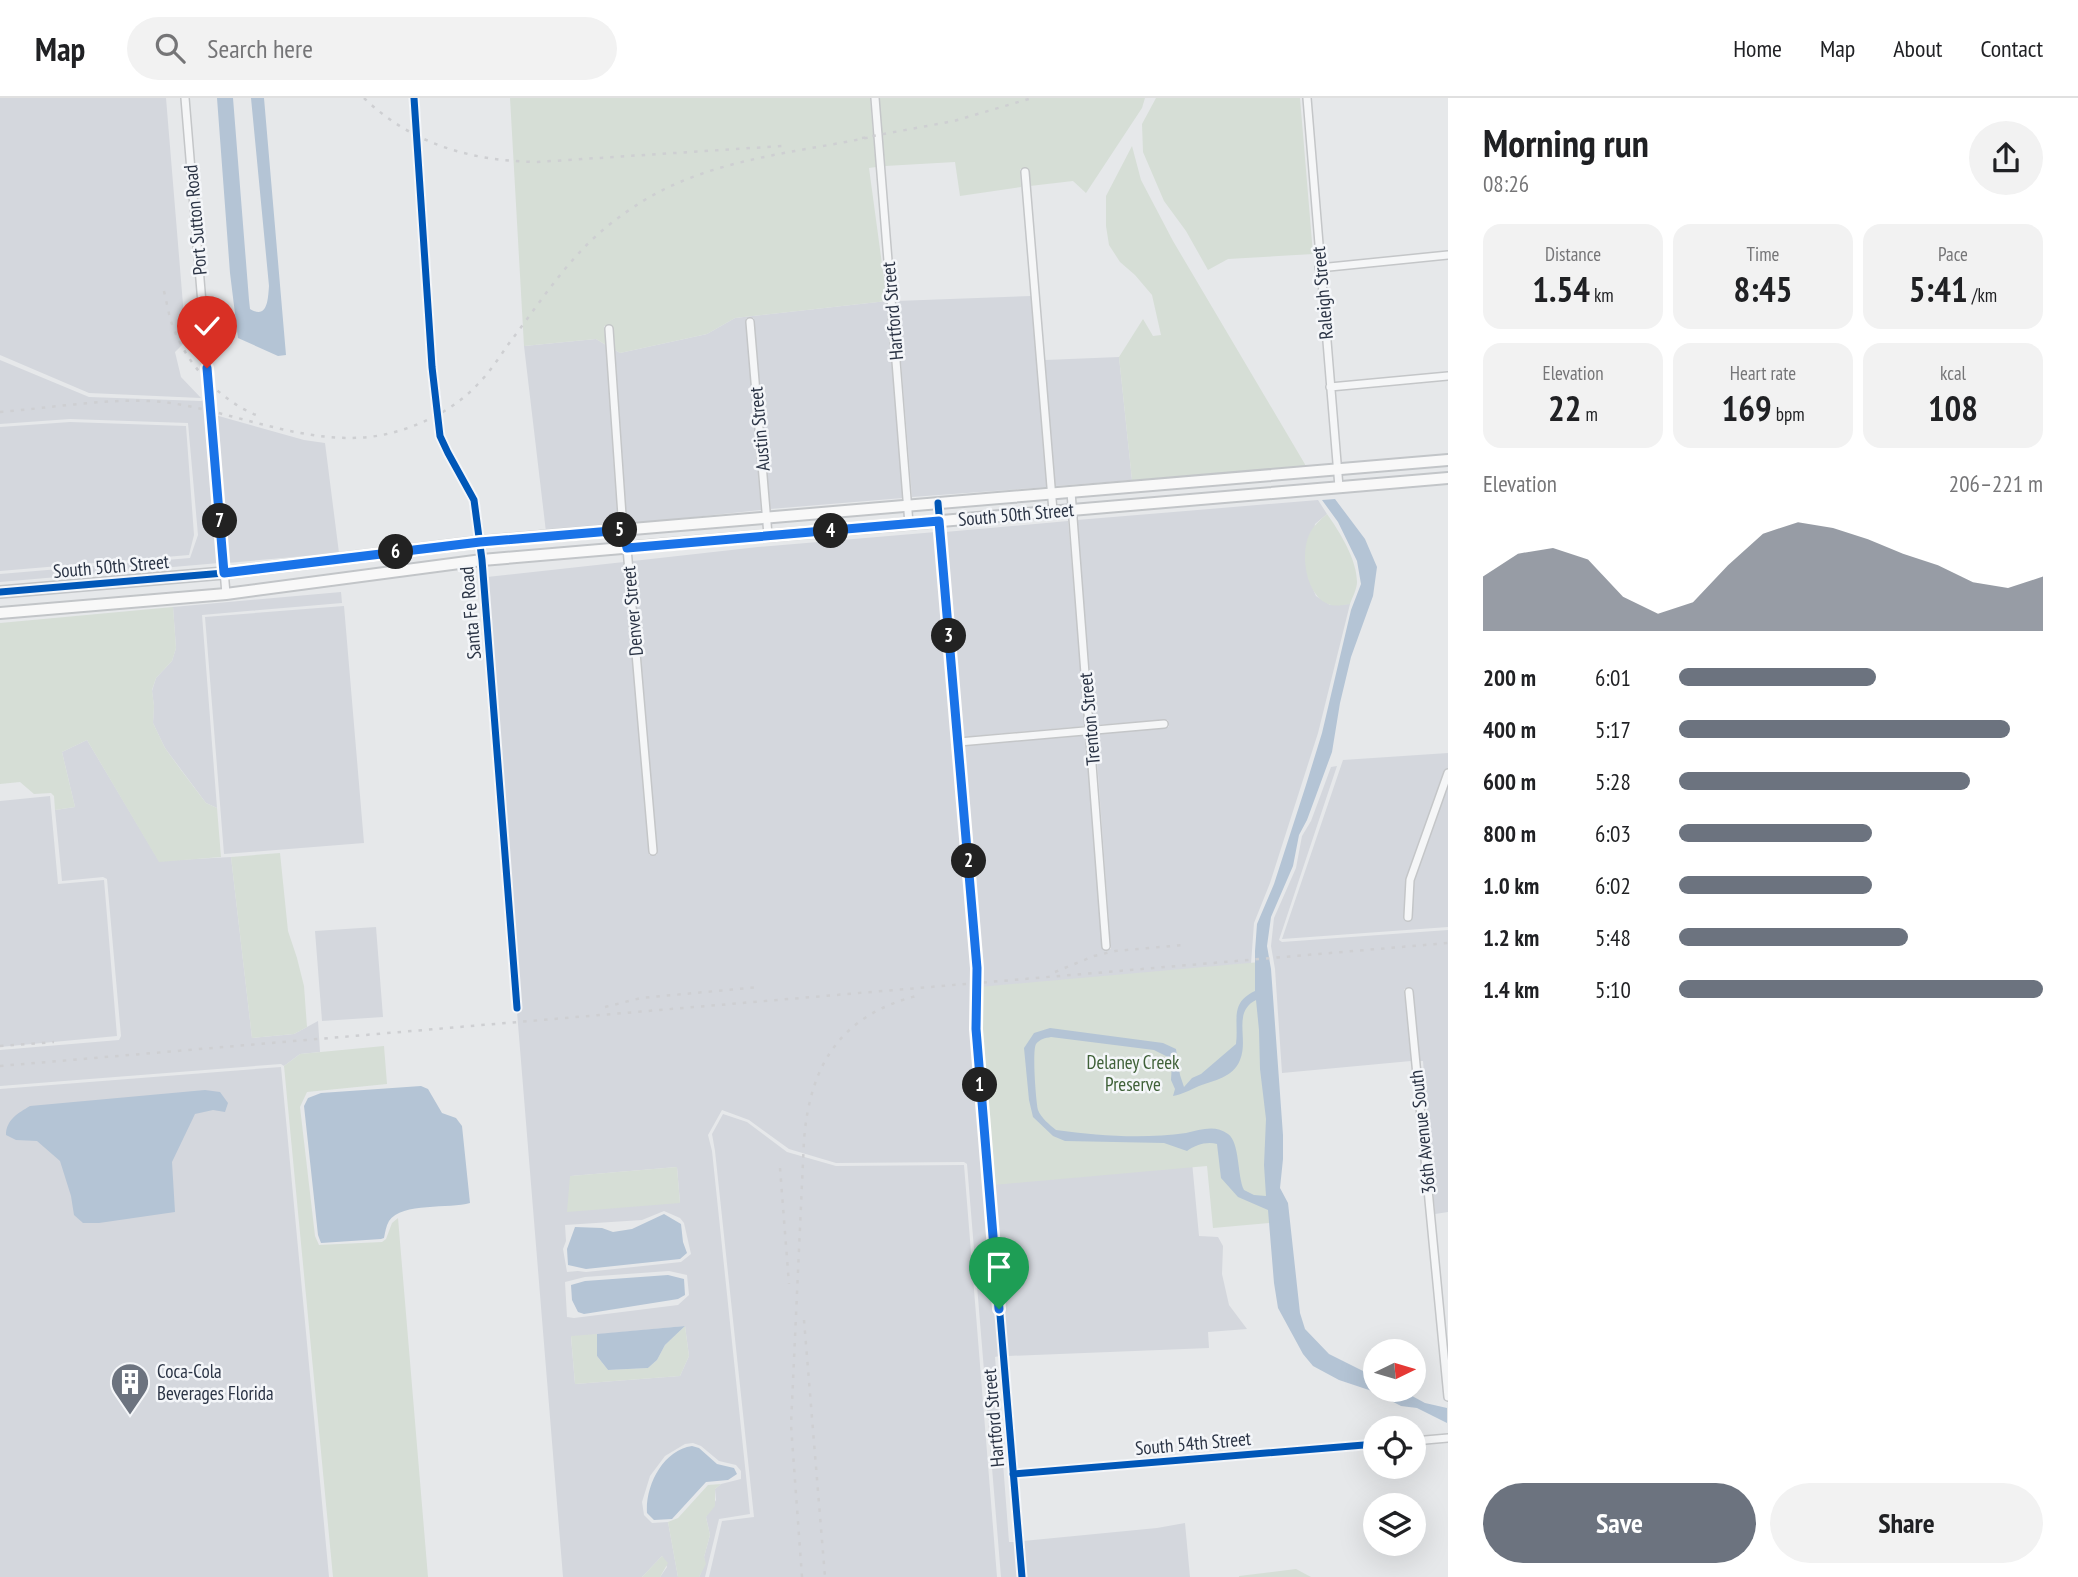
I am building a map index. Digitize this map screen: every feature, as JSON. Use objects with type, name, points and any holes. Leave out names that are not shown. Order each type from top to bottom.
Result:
[{"type":"main road","name":"South 50th Street","points":[[0,592],[224,573],[480,542],[1448,460]]},
{"type":"main road","name":"South 50th Street","points":[[0,614],[226,594],[482,560],[1448,478]]},
{"type":"street","name":"Port Sutton Road","points":[[184,98],[226,594]]},
{"type":"street","name":"Santa Fe Road","points":[[414,98],[432,367],[440,436],[474,500],[480,542],[517,1008]]},
{"type":"street","name":"Hartford Street","points":[[875,98],[909,524]]},
{"type":"street","name":"Raleigh Street","points":[[1307,98],[1339,487]]},
{"type":"street","points":[[1024,172],[1053,511]]},
{"type":"street","points":[[1319,268],[1448,255]]},
{"type":"street","name":"Austin Street","points":[[750,322],[768,536]]},
{"type":"street","name":"Denver Street","points":[[609,330],[623,530],[627,548],[653,851]]},
{"type":"street","points":[[1330,387],[1448,376]]},
{"type":"street","points":[[1194,481],[1196,499]]},
{"type":"street","name":"Trenton Street","points":[[1071,492],[1107,946]]},
{"type":"street","name":"Hartford Street","points":[[939,503],[977,968],[976,1029],[1022,1577]]},
{"type":"street","points":[[959,741],[1164,724]]},
{"type":"street","points":[[1408,917],[1410,880],[1448,773]]},
{"type":"street","name":"36th Avenue South","points":[[1409,992],[1448,1394]]},
{"type":"street","points":[[1426,1440],[1448,1438]]},
{"type":"street","name":"South 54th Street","points":[[1013,1474],[1363,1445]]},
{"type":"shaded area","points":[[0,98],[166,98],[186,341],[175,352],[181,377],[201,398],[89,393],[0,355]]},
{"type":"shaded area","points":[[1031,296],[1047,487],[912,497],[896,301]]},
{"type":"shaded area","points":[[887,301],[903,498],[770,509],[754,318],[746,318],[761,510],[627,524],[615,350],[620,353],[707,334],[735,318]]},
{"type":"shaded area","points":[[596,339],[606,345],[618,525],[546,532],[524,346]]},
{"type":"shaded area","points":[[1119,357],[1132,480],[1055,486],[1045,360]]},
{"type":"shaded area","points":[[0,360],[89,397],[204,400],[219,563],[0,582],[0,574],[190,558],[198,535],[188,423],[70,419],[0,424]]},
{"type":"shaded area","points":[[215,415],[304,440],[325,443],[339,553],[227,563]]},
{"type":"shaded area","points":[[70,422],[186,426],[194,535],[189,555],[0,571],[0,427]]},
{"type":"shaded area","points":[[1318,500],[1327,514],[1315,524],[1308,577],[1316,596],[1330,605],[1350,604],[1318,733],[1270,883],[1254,923],[1251,964],[981,991],[982,967],[964,745],[1086,734],[1103,950],[1111,949],[1095,733],[1169,727],[1168,720],[1094,725],[1077,520]]},
{"type":"shaded area","points":[[1068,521],[1086,726],[963,737],[945,532]]},
{"type":"shaded area","points":[[936,532],[973,968],[970,993],[971,1029],[999,1356],[995,1357],[1009,1542],[1014,1542],[1017,1577],[1001,1577],[967,1164],[836,1163],[789,1149],[749,1120],[722,1110],[708,1135],[712,1151],[750,1514],[719,1519],[705,1577],[699,1577],[705,1564],[704,1557],[710,1535],[706,1517],[716,1500],[715,1489],[721,1484],[741,1479],[741,1471],[736,1465],[719,1461],[701,1446],[685,1444],[665,1456],[650,1476],[642,1502],[644,1515],[652,1523],[668,1522],[678,1577],[660,1577],[667,1567],[662,1556],[642,1577],[563,1577],[517,1012],[522,1011],[487,577],[624,562],[649,855],[657,855],[633,561]],"holes":[[[677,1167],[680,1203],[571,1176]],[[664,1211],[680,1218],[684,1223],[691,1254],[681,1262],[567,1272],[563,1249],[566,1241],[565,1225],[642,1220]],[[669,1271],[687,1275],[689,1295],[678,1305],[567,1317],[565,1282],[585,1277]],[[685,1326],[689,1356],[680,1376],[575,1384],[571,1337]]]},
{"type":"shaded area","points":[[341,592],[342,603],[202,615],[217,808],[206,803],[165,748],[153,723],[152,691],[156,678],[172,661],[176,648],[173,607]]},
{"type":"shaded area","points":[[344,606],[364,843],[224,854],[205,617]]},
{"type":"shaded area","points":[[87,740],[159,861],[231,857],[252,1038],[294,1034],[318,1021],[320,1052],[300,1054],[284,1066],[281,1064],[0,1086],[0,1050],[119,1040],[121,1036],[107,879],[103,877],[62,881],[55,810],[75,807],[62,752]]},
{"type":"shaded area","points":[[1448,753],[1448,927],[1282,939],[1343,760]]},
{"type":"shaded area","points":[[1337,766],[1279,940],[1282,942],[1448,930],[1448,1212],[1435,1214],[1423,1061],[1420,1061],[1412,988],[1404,989],[1411,1061],[1282,1073],[1271,946],[1274,918],[1296,868],[1302,836],[1311,821],[1331,767]]},
{"type":"shaded area","points":[[50,796],[58,884],[104,880],[117,1036],[0,1047],[0,801]]},
{"type":"shaded area","points":[[376,927],[383,1017],[322,1021],[315,931]]},
{"type":"shaded area","points":[[281,1067],[329,1577],[0,1577],[0,1089]]},
{"type":"shaded area","points":[[723,1114],[747,1122],[787,1152],[836,1166],[964,1165],[997,1577],[709,1577],[722,1521],[754,1517],[712,1134]]},
{"type":"shaded area","points":[[1192,1162],[1199,1236],[1218,1237],[1223,1246],[1222,1274],[1229,1305],[1247,1329],[1208,1332],[1209,1348],[1008,1356],[993,1176]]},
{"type":"shaded area","points":[[1185,1523],[1190,1577],[1026,1577],[1023,1541]]},
{"type":"green space","points":[[510,98],[870,98],[876,167],[869,168],[887,301],[735,318],[707,334],[620,353],[615,350],[612,325],[604,326],[606,345],[596,339],[524,346]]},
{"type":"green space","points":[[879,98],[1145,98],[1142,108],[1086,193],[1073,181],[1030,186],[1028,168],[1020,169],[1021,187],[960,196],[955,162],[885,166]]},
{"type":"green space","points":[[1156,98],[1300,98],[1313,254],[1228,259],[1208,270],[1186,231],[1164,201],[1143,152],[1142,124]]},
{"type":"green space","points":[[1132,146],[1141,180],[1173,241],[1306,466],[1132,480],[1119,357],[1143,319],[1153,336],[1161,335],[1152,295],[1120,262],[1109,245],[1106,226],[1106,196]]},
{"type":"green space","points":[[1327,514],[1354,565],[1357,585],[1350,604],[1333,605],[1320,599],[1307,574],[1306,543],[1315,526]]},
{"type":"green space","points":[[173,607],[176,648],[172,661],[156,678],[152,690],[153,723],[165,748],[181,770],[206,803],[217,808],[221,857],[159,862],[87,740],[62,752],[75,807],[55,810],[54,796],[51,793],[34,794],[20,782],[0,784],[0,623]]},
{"type":"green space","points":[[280,853],[288,931],[304,986],[307,1027],[294,1034],[252,1038],[231,857]]},
{"type":"green space","name":"Delaney Creek Preserve","points":[[1260,962],[1281,1222],[1213,1228],[1207,1166],[993,1185],[978,987]]},
{"type":"green space","points":[[384,1046],[387,1084],[307,1092],[300,1107],[315,1236],[319,1245],[382,1242],[386,1239],[392,1223],[398,1218],[428,1577],[333,1577],[284,1066],[300,1054]]},
{"type":"green space","points":[[677,1167],[680,1203],[567,1212],[570,1176]]},
{"type":"green space","points":[[685,1326],[689,1356],[680,1376],[575,1384],[571,1336],[597,1334],[597,1356],[608,1370],[648,1368],[657,1360],[665,1345]]},
{"type":"green space","points":[[721,1484],[715,1489],[715,1506],[706,1517],[710,1535],[704,1557],[706,1564],[699,1577],[678,1577],[668,1522],[678,1518],[708,1485]]},
{"type":"green space","points":[[662,1556],[668,1563],[660,1577],[642,1577]]},
{"type":"green space","points":[[1296,1569],[1311,1577],[1239,1577],[1239,1576]]},
{"type":"water","points":[[217,98],[233,98],[250,309],[260,312],[266,306],[269,286],[251,98],[264,98],[286,355],[278,356],[238,338],[230,273]]},
{"type":"water","points":[[1335,499],[1365,539],[1377,567],[1373,596],[1351,657],[1332,752],[1299,835],[1293,866],[1271,917],[1267,946],[1283,1135],[1280,1188],[1288,1203],[1300,1313],[1305,1329],[1329,1354],[1363,1371],[1363,1388],[1339,1380],[1313,1366],[1303,1354],[1278,1308],[1268,1210],[1238,1197],[1221,1178],[1217,1144],[1201,1144],[1187,1151],[1164,1143],[1065,1141],[1053,1136],[1033,1117],[1024,1048],[1034,1033],[1050,1028],[1163,1043],[1176,1049],[1184,1087],[1236,1044],[1238,1007],[1241,1001],[1255,991],[1257,924],[1274,884],[1322,733],[1351,610],[1361,584],[1357,561],[1338,522],[1322,500]],"holes":[[[1256,1000],[1266,1119],[1266,1196],[1254,1195],[1244,1190],[1235,1144],[1228,1134],[1218,1129],[1137,1136],[1056,1130],[1043,1119],[1038,1110],[1034,1056],[1036,1044],[1051,1037],[1154,1050],[1168,1057],[1172,1063],[1171,1080],[1175,1089],[1173,1096],[1233,1071],[1242,1052],[1245,1011]]]},
{"type":"water","points":[[421,1086],[428,1089],[442,1113],[456,1118],[462,1126],[470,1203],[404,1211],[389,1221],[384,1238],[381,1239],[321,1243],[304,1106],[308,1098],[321,1093]]},
{"type":"water","points":[[205,1090],[220,1092],[228,1103],[225,1112],[213,1110],[195,1114],[172,1162],[175,1212],[83,1223],[74,1215],[60,1161],[37,1141],[16,1140],[6,1135],[10,1121],[30,1106]]},
{"type":"water","points":[[664,1214],[681,1224],[687,1253],[680,1259],[586,1269],[568,1265],[567,1249],[575,1227],[602,1228],[613,1232],[632,1229]]},
{"type":"water","points":[[668,1275],[684,1279],[685,1295],[678,1299],[584,1314],[578,1312],[572,1300],[571,1285],[585,1281]]},
{"type":"water","points":[[685,1326],[665,1345],[657,1360],[648,1368],[608,1370],[597,1356],[597,1334]]},
{"type":"water","points":[[1393,1402],[1423,1402],[1447,1408],[1447,1423],[1417,1408]]},
{"type":"water","points":[[692,1446],[699,1448],[717,1464],[734,1468],[737,1474],[728,1480],[706,1482],[672,1519],[654,1520],[647,1513],[647,1503],[658,1471],[672,1454]]},
{"type":"railway","points":[[364,98],[403,128],[423,139],[467,154],[513,161],[537,162],[782,146]]},
{"type":"railway","points":[[862,138],[954,121],[1032,98]]},
{"type":"railway","points":[[0,412],[103,402],[144,401],[191,407],[306,434],[363,437],[403,430],[438,414],[469,393],[491,369],[571,261],[603,230],[643,201],[669,187],[725,167],[871,137]]},
{"type":"railway","points":[[164,291],[170,318],[192,362],[228,399],[256,415]]},
{"type":"railway","points":[[0,1066],[1448,943]]},
{"type":"railway","points":[[1055,972],[1094,956],[1115,951],[1183,945]]},
{"type":"railway","points":[[605,1007],[641,998],[759,987]]},
{"type":"railway","points":[[802,1577],[791,1425],[804,1140],[808,1112],[823,1065],[835,1046],[851,1029],[870,1015],[920,995]]},
{"type":"railway","points":[[0,1046],[54,1042]]},
{"type":"railway","points":[[780,1168],[789,1284]]},
{"type":"railway","points":[[804,1320],[825,1577]]},
{"type":"cycle path","points":[[414,98],[432,367],[440,436],[474,500],[482,560],[517,1008]]},
{"type":"cycle path","points":[[938,503],[977,968],[976,1029],[1022,1577]]},
{"type":"cycle path","points":[[0,592],[224,573]]},
{"type":"cycle path","points":[[1013,1474],[1363,1445]]},
{"type":"place","name":"Coca-Cola Beverages Florida","points":[[130,1416]]},
{"type":"route","points":[[207,368],[224,573],[480,542],[623,530],[627,548],[939,521],[977,968],[976,1029],[999,1309]]}]
